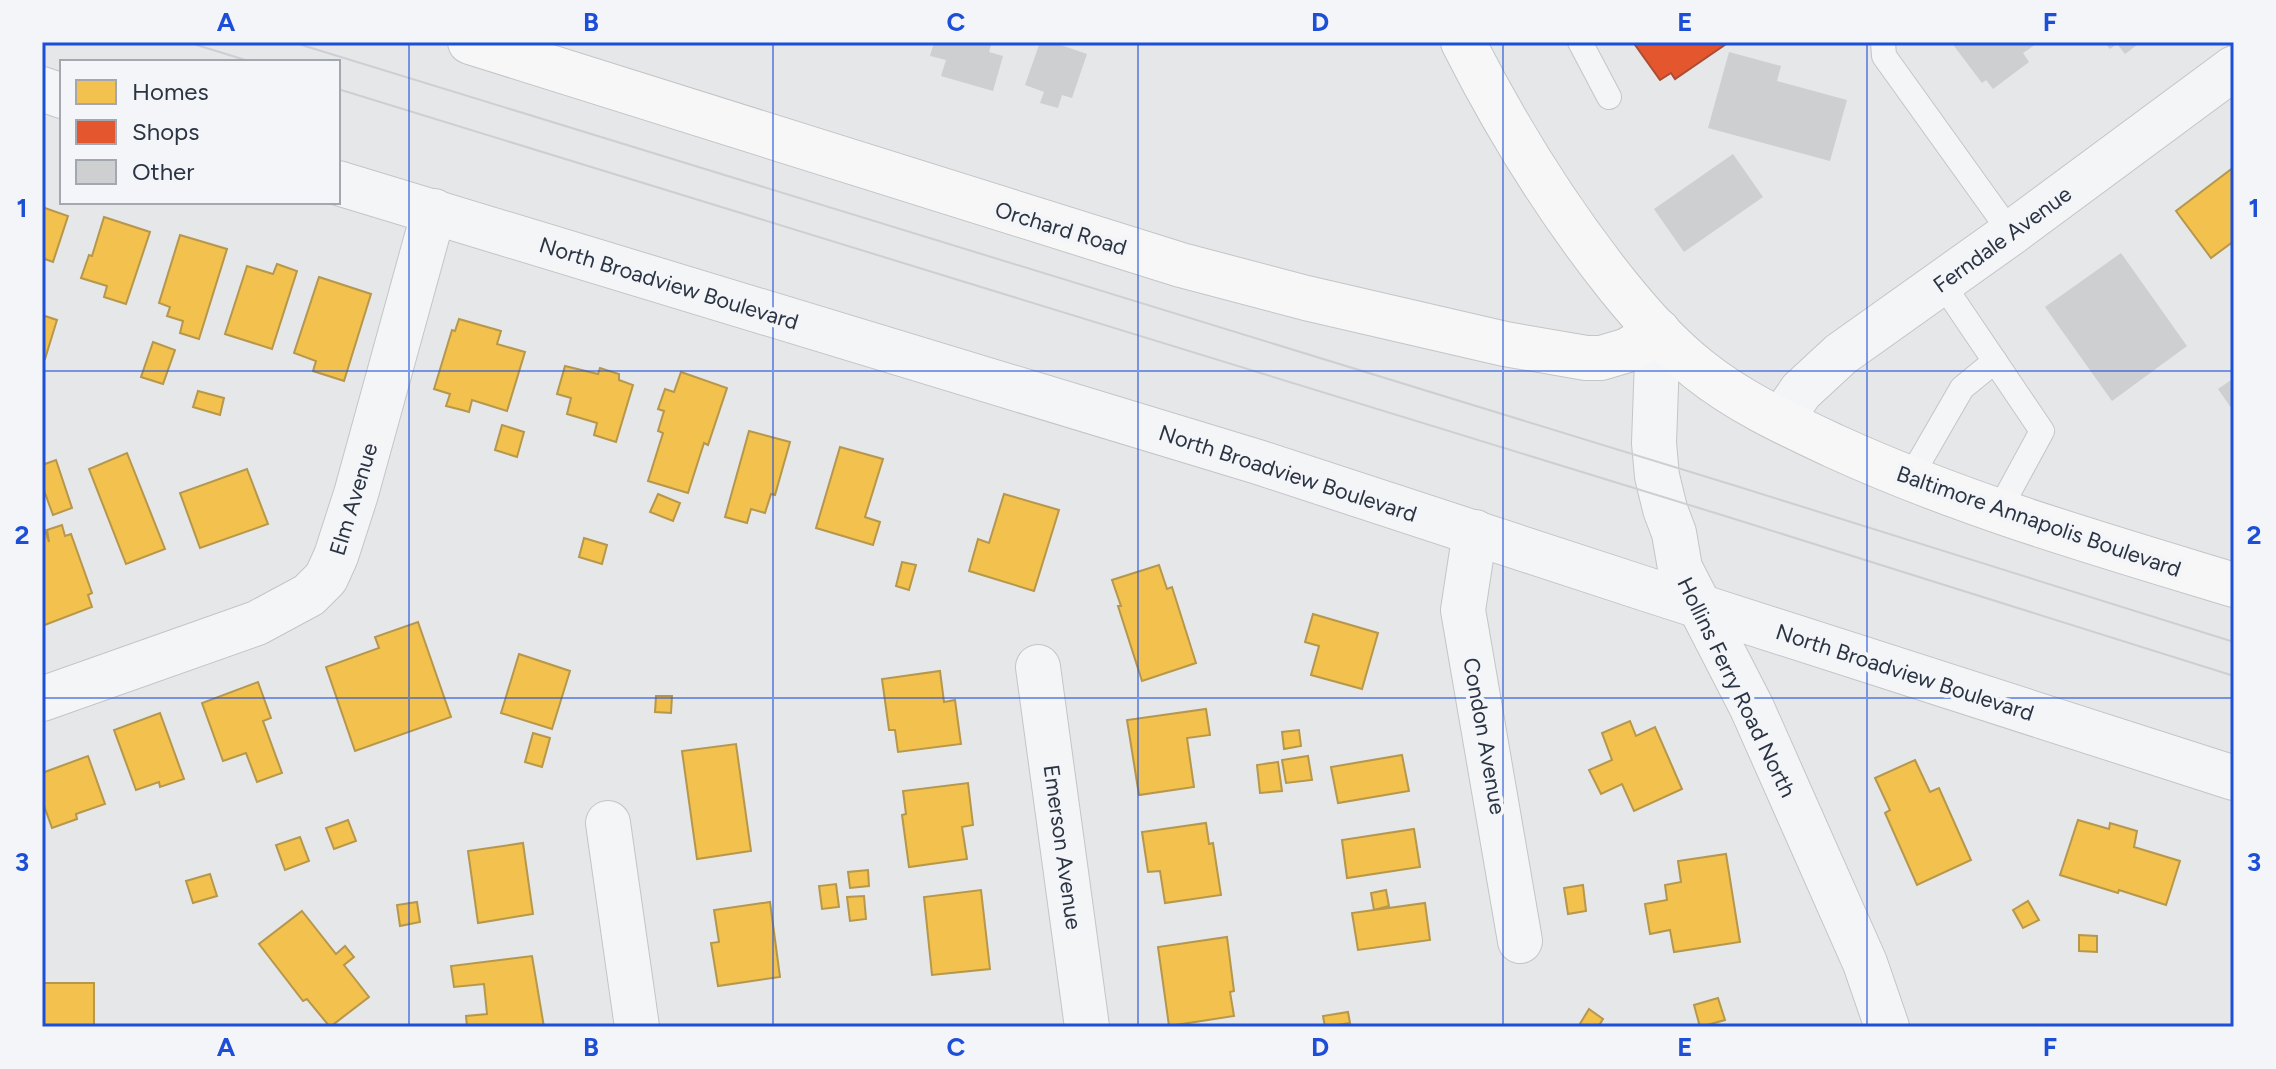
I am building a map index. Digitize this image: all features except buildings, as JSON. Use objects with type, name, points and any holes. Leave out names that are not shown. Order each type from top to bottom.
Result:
[{"type":"street","name":"Orchard Road","points":[[470,42],[1138,252],[1306,298],[1505,344],[1586,358],[1601,358],[1628,350],[1658,331]]},
{"type":"street","name":"Baltimore Annapolis Boulevard","points":[[1463,42],[1508,129],[1554,201],[1602,266],[1658,331],[1721,387],[1871,463],[1998,512],[2234,585]]},
{"type":"street","name":"Ferndale Avenue","points":[[1781,420],[1801,391],[1825,367],[2234,68]]},
{"type":"street","name":"North Broadview Boulevard","points":[[340,184],[1258,462],[2234,778]]},
{"type":"street","name":"Elm Avenue","points":[[42,699],[257,623],[309,595],[326,578],[356,494],[434,211]]},
{"type":"street","name":"Hollins Ferry Road North","points":[[1658,331],[1654,443],[1657,476],[1674,533],[1680,568],[1758,722],[1865,963],[1887,1027]]},
{"type":"street","name":"Condon Avenue","points":[[1475,532],[1463,610],[1520,941]]},
{"type":"street","name":"Emerson Avenue","points":[[1038,667],[1087,1027]]},
{"type":"street","points":[[608,823],[637,1027]]},
{"type":"lane","points":[[1580,42],[1609,97]]},
{"type":"lane","points":[[1883,42],[1884,56],[2011,233]]},
{"type":"lane","points":[[1942,283],[2042,431],[1998,512]]},
{"type":"lane","points":[[1910,478],[1962,388],[1995,361]]},
{"type":"tram line","points":[[187,42],[246,60]]},
{"type":"tram line","points":[[292,42],[2234,642]]},
{"type":"tram line","points":[[340,90],[2234,676]]}]
